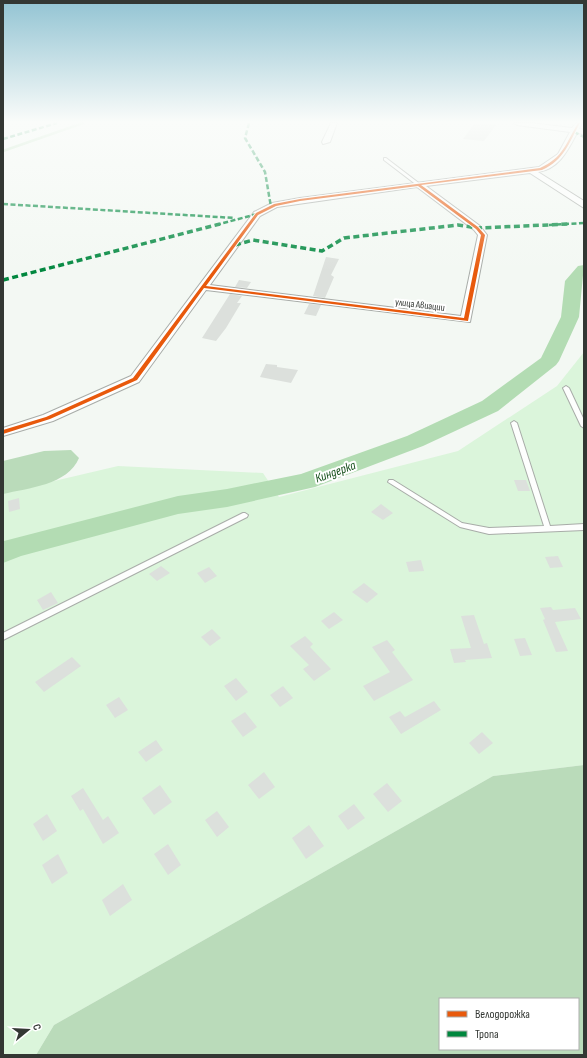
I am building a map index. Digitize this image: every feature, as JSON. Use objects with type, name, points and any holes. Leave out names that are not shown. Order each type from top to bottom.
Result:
[{"type":"street","points":[[3,432],[48,418],[135,379],[258,214],[275,205],[300,200],[514,172]]},
{"type":"street","points":[[536,172],[584,205]]},
{"type":"street","name":"улица Авиации","points":[[204,287],[466,320],[483,234],[419,185]]},
{"type":"lane","points":[[402,172],[419,185]]},
{"type":"lane","points":[[566,388],[584,426]]},
{"type":"lane","points":[[514,422],[548,528]]},
{"type":"lane","points":[[391,482],[460,525],[489,531],[584,527]]},
{"type":"lane","points":[[3,637],[245,515]]},
{"type":"green space","points":[[584,352],[584,765],[493,776],[54,1025],[36,1055],[3,1055],[3,493],[118,466],[263,473],[279,497],[458,451],[557,386]]},
{"type":"green space","points":[[71,450],[79,458],[74,467],[57,480],[35,487],[3,494],[3,461],[44,451]]},
{"type":"green space","points":[[584,765],[584,1055],[36,1055],[54,1025],[493,776]]},
{"type":"building","points":[[326,257],[339,259],[331,275],[334,277],[325,298],[313,296]]},
{"type":"building","points":[[239,280],[251,282],[247,288],[235,287]]},
{"type":"building","points":[[230,294],[242,296],[237,303],[241,303],[226,328],[216,341],[202,338]]},
{"type":"building","points":[[309,304],[321,305],[316,316],[304,314]]},
{"type":"building","points":[[266,364],[298,370],[291,383],[260,377]]},
{"type":"building","points":[[514,480],[526,480],[530,491],[518,491]]},
{"type":"building","points":[[19,498],[20,509],[9,512],[8,501]]},
{"type":"building","points":[[381,504],[393,513],[383,520],[371,512]]},
{"type":"building","points":[[558,556],[563,567],[550,568],[545,557]]},
{"type":"building","points":[[421,560],[424,571],[409,572],[406,562]]},
{"type":"building","points":[[161,566],[170,573],[157,581],[149,574]]},
{"type":"building","points":[[209,567],[217,576],[205,583],[197,573]]},
{"type":"building","points":[[364,583],[378,594],[367,603],[352,592]]},
{"type":"building","points":[[51,592],[58,603],[43,610],[37,600]]},
{"type":"building","points":[[551,607],[553,610],[575,608],[581,619],[555,622],[568,651],[556,652],[543,620],[545,619],[540,608]]},
{"type":"building","points":[[334,612],[343,620],[329,629],[321,621]]},
{"type":"building","points":[[474,615],[484,644],[487,643],[492,658],[465,660],[466,662],[454,663],[450,649],[471,648],[461,616]]},
{"type":"building","points":[[212,629],[221,638],[210,646],[201,637]]},
{"type":"building","points":[[305,636],[313,644],[310,647],[331,669],[314,681],[303,669],[309,665],[290,646]]},
{"type":"building","points":[[525,638],[532,655],[520,656],[514,639]]},
{"type":"building","points":[[387,640],[395,650],[392,652],[413,680],[374,701],[363,686],[390,672],[372,647]]},
{"type":"building","points":[[72,657],[81,666],[44,692],[35,682]]},
{"type":"building","points":[[236,678],[248,692],[236,701],[224,686]]},
{"type":"building","points":[[283,686],[293,698],[280,707],[270,695]]},
{"type":"building","points":[[119,697],[128,710],[115,718],[106,705]]},
{"type":"building","points":[[434,701],[441,710],[401,734],[389,717],[400,711],[405,717]]},
{"type":"building","points":[[245,712],[257,727],[243,737],[231,721]]},
{"type":"building","points":[[482,732],[493,743],[479,754],[469,743]]},
{"type":"building","points":[[156,740],[163,750],[146,762],[138,752]]},
{"type":"building","points":[[264,772],[275,787],[259,799],[248,785]]},
{"type":"building","points":[[387,783],[402,801],[388,812],[373,794]]},
{"type":"building","points":[[160,785],[172,802],[154,815],[142,798]]},
{"type":"building","points":[[83,788],[103,820],[108,816],[119,833],[103,844],[83,809],[80,811],[71,796]]},
{"type":"building","points":[[354,804],[365,818],[348,830],[338,816]]},
{"type":"building","points":[[217,811],[229,827],[217,837],[205,820]]},
{"type":"building","points":[[47,814],[57,831],[43,841],[33,824]]},
{"type":"building","points":[[309,825],[324,846],[306,859],[292,838]]},
{"type":"building","points":[[168,844],[181,865],[168,875],[154,854]]},
{"type":"building","points":[[58,854],[68,873],[52,884],[42,865]]},
{"type":"building","points":[[123,884],[132,900],[110,916],[102,900]]},
{"type":"waterway","name":"Киндерка","points":[[3,553],[13,548],[178,505],[227,498],[306,481],[415,441],[490,406],[549,361],[570,317],[574,281],[584,270]]},
{"type":"marked path","points":[[265,172],[271,207]]},
{"type":"marked path","points":[[3,204],[235,218]]},
{"type":"marked path","points":[[3,280],[257,214]]},
{"type":"marked path","points":[[235,245],[253,240],[322,251],[344,238],[458,225],[477,228],[584,223]]},
{"type":"cycle path","points":[[3,432],[48,418],[135,379],[257,214],[275,205],[300,200],[515,172]]},
{"type":"cycle path","points":[[204,287],[466,320],[483,235],[477,228],[419,185]]}]
